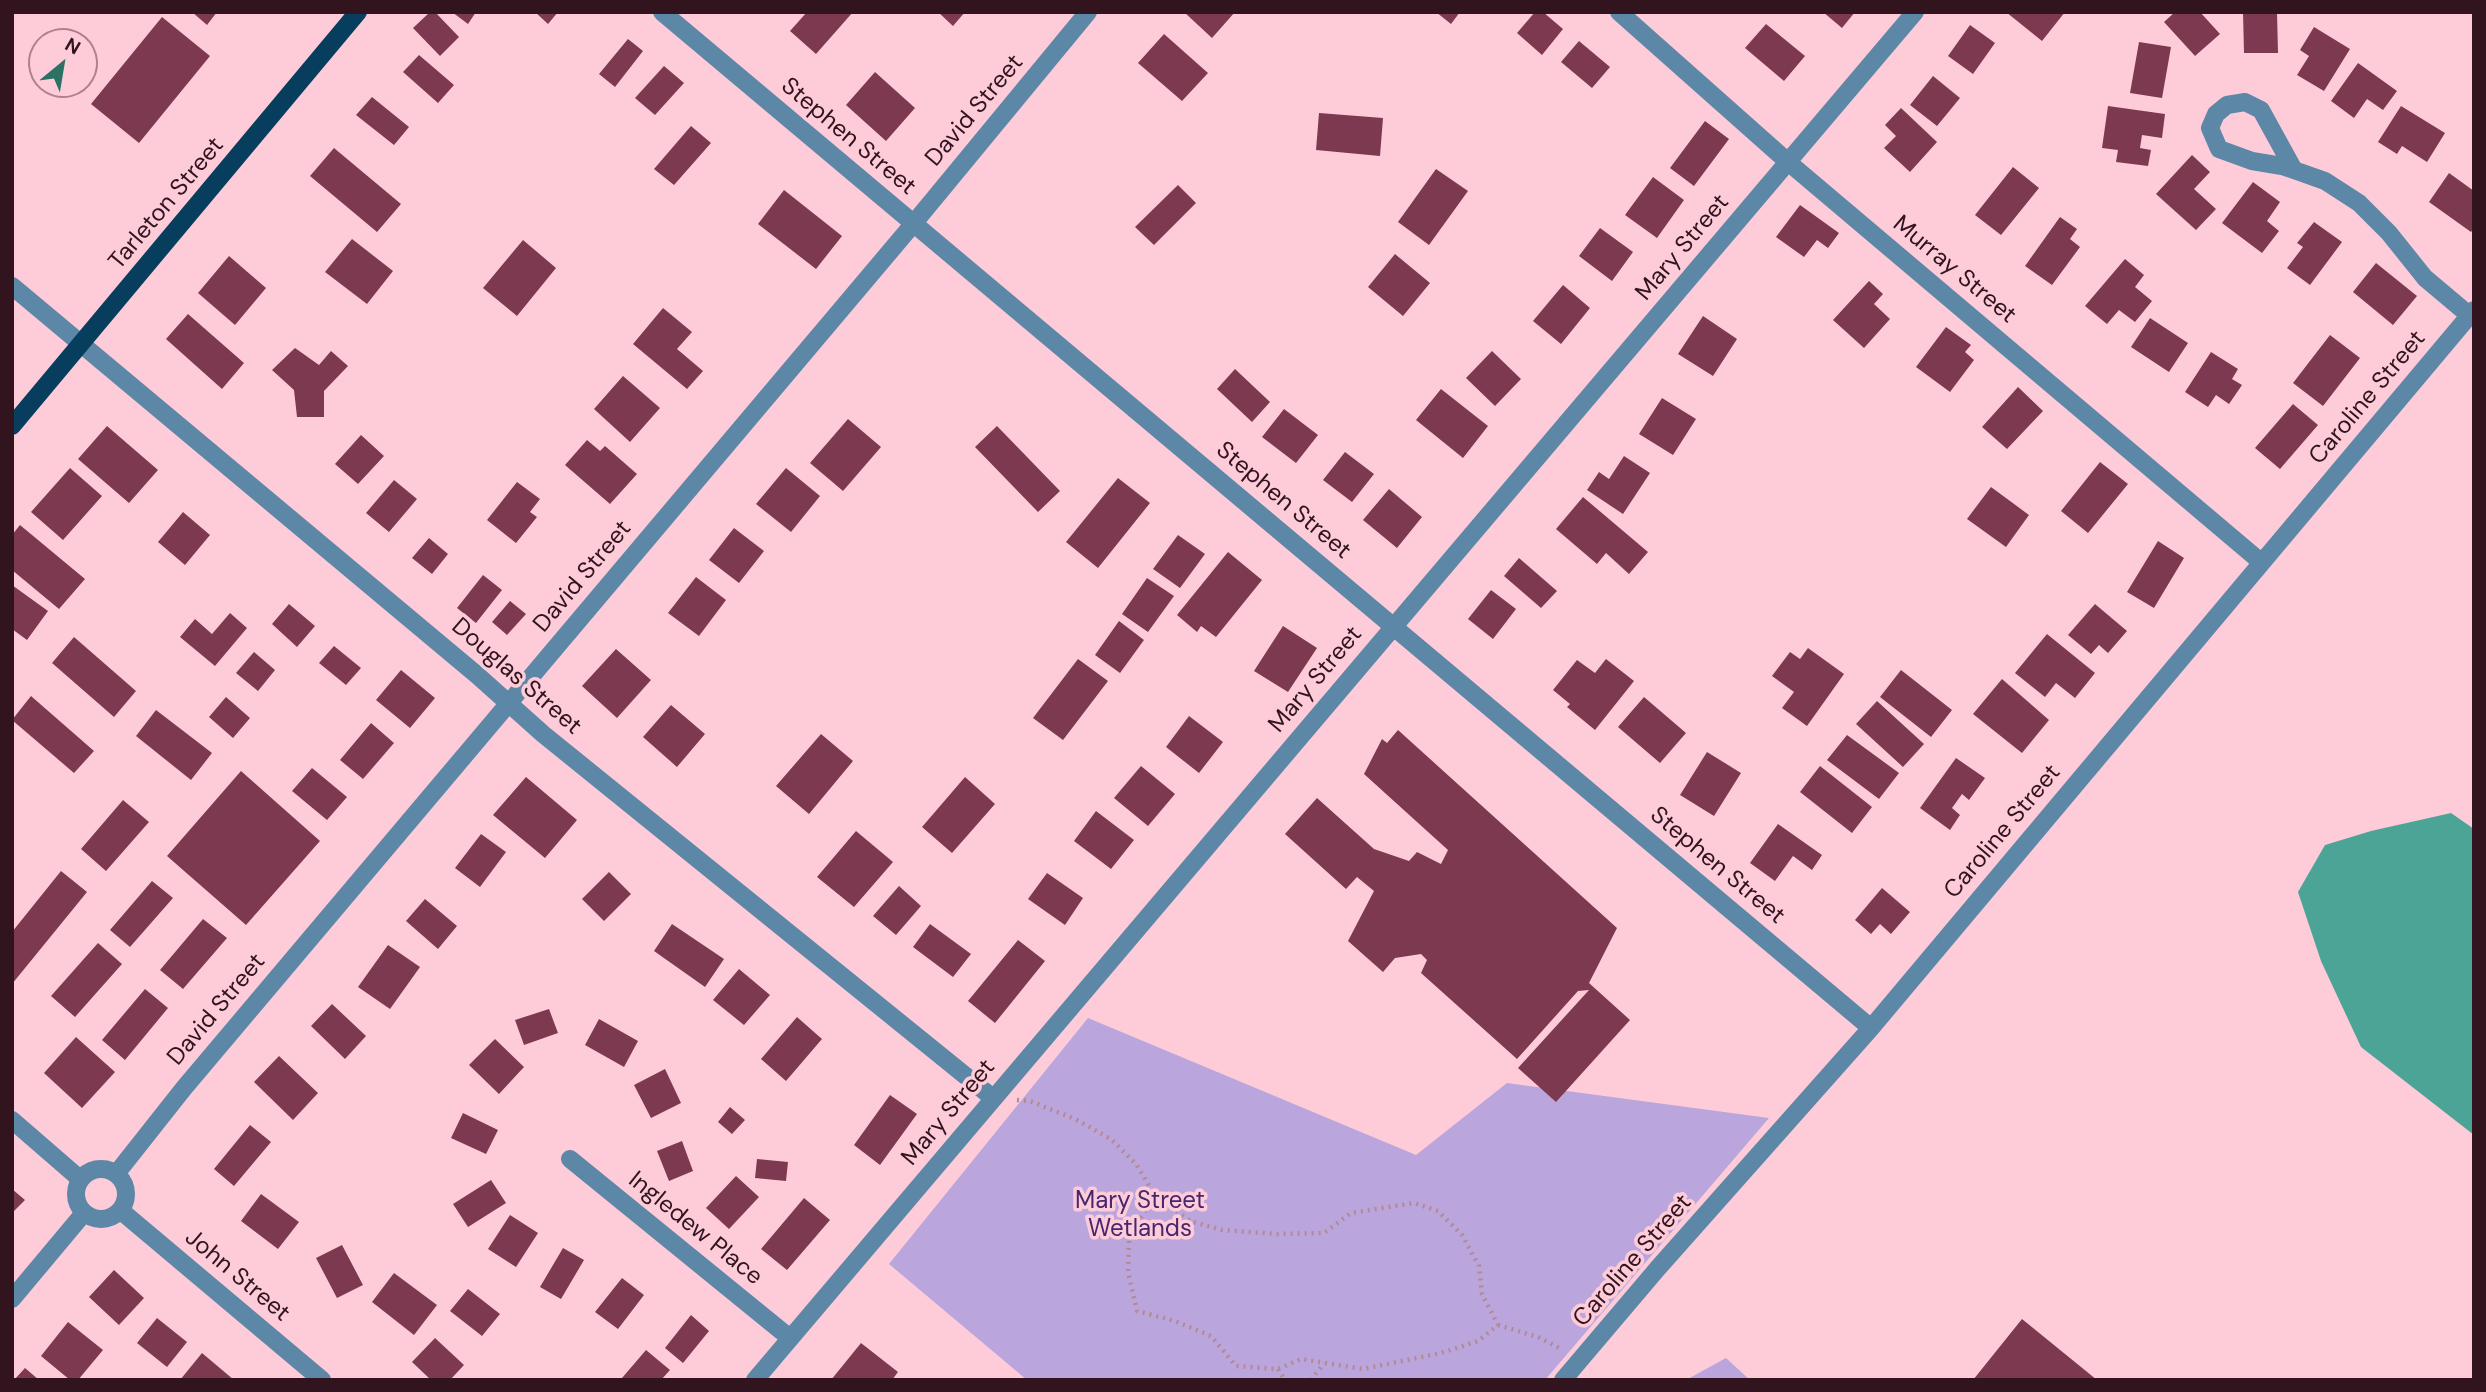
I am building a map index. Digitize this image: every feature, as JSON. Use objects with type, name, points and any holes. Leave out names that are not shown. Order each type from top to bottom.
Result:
[{"type":"main road","name":"Tarleton Street","points":[[12,426],[358,12]]},
{"type":"street","name":"Stephen Street","points":[[662,12],[1871,1028]]},
{"type":"street","name":"David Street","points":[[116,1174],[184,1088],[914,223],[1088,12]]},
{"type":"street","name":"Murray Street","points":[[1619,12],[1788,162],[2262,562]]},
{"type":"street","name":"Mary Street","points":[[755,1380],[1914,12]]},
{"type":"street","points":[[2294,170],[2261,110],[2245,102],[2227,105],[2216,114],[2210,128],[2219,149],[2252,162],[2294,170],[2325,181],[2358,203],[2389,233],[2425,278],[2472,313]]},
{"type":"street","name":"Douglas Street","points":[[12,286],[478,675],[509,704],[993,1098]]},
{"type":"street","name":"Caroline Street","points":[[1563,1380],[1871,1028],[2472,313]]},
{"type":"street","points":[[12,1120],[80,1179]]},
{"type":"street","name":"Ingledew Place","points":[[570,1159],[790,1338]]},
{"type":"street","points":[[101,1169],[116,1174],[125,1187],[126,1195],[120,1210],[114,1215],[99,1219],[84,1213],[76,1197],[80,1179],[101,1169]]},
{"type":"street","name":"John Street","points":[[120,1210],[322,1380]]},
{"type":"street","points":[[12,1299],[84,1213]]},
{"type":"path","points":[[993,1098],[1030,1101],[1075,1119],[1111,1139],[1136,1164],[1154,1194],[1190,1221],[1222,1230],[1277,1234],[1324,1233],[1351,1213],[1414,1203],[1438,1211],[1462,1235],[1479,1266],[1482,1294],[1498,1325],[1538,1337],[1581,1358]]},
{"type":"path","points":[[1154,1194],[1129,1238],[1128,1272],[1137,1311],[1175,1321],[1211,1336],[1236,1366],[1278,1369],[1301,1359],[1363,1369],[1398,1363],[1478,1341],[1498,1325]]},
{"type":"path","points":[[1311,1380],[1324,1363]]},
{"type":"path","points":[[1278,1369],[1285,1380]]},
{"type":"green space","name":"Mary Street Wetlands","points":[[1088,1018],[1416,1155],[1507,1083],[1769,1118],[1545,1380],[1027,1380],[889,1264]]},
{"type":"green space","points":[[1726,1358],[1750,1380],[1686,1380]]},
{"type":"shaded area","points":[[2451,813],[2474,829],[2474,1135],[2361,1047],[2321,961],[2298,892],[2325,845],[2371,831]]},
{"type":"building","points":[[192,12],[217,12],[207,25]]},
{"type":"building","points":[[430,12],[435,12],[459,37],[440,56],[413,28]]},
{"type":"building","points":[[452,12],[476,12],[468,24]]},
{"type":"building","points":[[535,12],[558,12],[548,24]]},
{"type":"building","points":[[807,12],[853,12],[816,54],[790,31]]},
{"type":"building","points":[[938,12],[965,12],[953,26]]},
{"type":"building","points":[[1184,12],[1235,12],[1212,38]]},
{"type":"building","points":[[1436,12],[1460,12],[1451,24]]},
{"type":"building","points":[[1535,12],[1543,12],[1563,29],[1542,55],[1517,33]]},
{"type":"building","points":[[1823,12],[1855,12],[1842,28]]},
{"type":"building","points":[[2006,12],[2065,12],[2042,41]]},
{"type":"building","points":[[2175,12],[2200,12],[2220,34],[2195,56],[2164,22]]},
{"type":"building","points":[[2243,12],[2277,12],[2278,53],[2244,53]]},
{"type":"building","points":[[162,17],[210,56],[139,143],[91,104]]},
{"type":"building","points":[[1766,24],[1805,56],[1784,81],[1745,48]]},
{"type":"building","points":[[1970,25],[1995,43],[1973,74],[1948,56]]},
{"type":"building","points":[[2314,27],[2350,49],[2324,91],[2297,75],[2309,56],[2300,50]]},
{"type":"building","points":[[1164,34],[1208,73],[1182,101],[1138,63]]},
{"type":"building","points":[[628,39],[643,51],[615,87],[599,74]]},
{"type":"building","points":[[1579,41],[1610,67],[1592,88],[1561,62]]},
{"type":"building","points":[[2139,42],[2171,47],[2162,98],[2130,93]]},
{"type":"building","points":[[419,55],[454,85],[438,103],[403,72]]},
{"type":"building","points":[[2358,63],[2397,91],[2383,110],[2367,99],[2354,118],[2331,101]]},
{"type":"building","points":[[664,66],[684,83],[655,115],[635,98]]},
{"type":"building","points":[[875,72],[915,108],[886,141],[846,105]]},
{"type":"building","points":[[1933,76],[1960,98],[1937,126],[1910,105]]},
{"type":"building","points":[[372,97],[409,127],[394,145],[356,115]]},
{"type":"building","points":[[2108,106],[2165,114],[2162,138],[2142,135],[2140,148],[2151,150],[2148,166],[2116,162],[2118,150],[2102,148]]},
{"type":"building","points":[[2401,106],[2445,133],[2427,162],[2402,146],[2397,154],[2378,142]]},
{"type":"building","points":[[1901,108],[1937,142],[1910,172],[1884,148],[1896,136],[1885,125]]},
{"type":"building","points":[[1319,113],[1383,118],[1380,156],[1316,150]]},
{"type":"building","points":[[1705,121],[1729,139],[1694,186],[1670,168]]},
{"type":"building","points":[[691,126],[711,143],[674,185],[654,169]]},
{"type":"building","points":[[334,148],[401,204],[377,232],[310,176]]},
{"type":"building","points":[[2192,155],[2210,172],[2194,189],[2216,209],[2196,230],[2156,194]]},
{"type":"building","points":[[2013,167],[2039,188],[2001,235],[1975,215]]},
{"type":"building","points":[[1436,169],[1468,191],[1429,245],[1398,222]]},
{"type":"building","points":[[2449,173],[2474,191],[2474,228],[2471,232],[2429,202]]},
{"type":"building","points":[[1653,177],[1684,200],[1657,238],[1625,215]]},
{"type":"building","points":[[2253,182],[2280,202],[2267,221],[2279,231],[2262,253],[2222,223]]},
{"type":"building","points":[[1178,185],[1196,203],[1154,245],[1135,227]]},
{"type":"building","points":[[784,190],[842,236],[816,269],[758,224]]},
{"type":"building","points":[[1800,205],[1839,233],[1828,248],[1817,240],[1804,257],[1776,237]]},
{"type":"building","points":[[2060,217],[2077,229],[2070,239],[2080,247],[2052,285],[2025,266]]},
{"type":"building","points":[[2314,222],[2342,242],[2310,285],[2287,268],[2303,247],[2297,243]]},
{"type":"building","points":[[1600,228],[1633,252],[1612,281],[1579,256]]},
{"type":"building","points":[[352,239],[393,271],[367,304],[325,272]]},
{"type":"building","points":[[523,240],[556,268],[517,316],[483,288]]},
{"type":"building","points":[[1395,254],[1430,283],[1403,316],[1368,287]]},
{"type":"building","points":[[229,256],[266,288],[235,325],[198,293]]},
{"type":"building","points":[[2125,259],[2144,275],[2135,287],[2152,301],[2135,322],[2119,310],[2107,324],[2085,306]]},
{"type":"building","points":[[2376,263],[2417,296],[2393,325],[2353,292]]},
{"type":"building","points":[[1869,281],[1883,294],[1874,304],[1890,319],[1864,348],[1833,320]]},
{"type":"building","points":[[1563,285],[1590,308],[1561,344],[1533,321]]},
{"type":"building","points":[[663,308],[692,332],[677,349],[703,371],[687,389],[633,344]]},
{"type":"building","points":[[188,314],[244,363],[222,389],[166,339]]},
{"type":"building","points":[[1703,316],[1737,339],[1713,376],[1678,354]]},
{"type":"building","points":[[2150,318],[2188,343],[2169,372],[2131,347]]},
{"type":"building","points":[[1946,327],[1971,345],[1965,352],[1974,360],[1950,392],[1916,367]]},
{"type":"building","points":[[2330,335],[2360,358],[2323,406],[2293,383]]},
{"type":"building","points":[[295,348],[319,365],[331,351],[348,366],[324,391],[324,417],[297,417],[294,390],[272,370]]},
{"type":"building","points":[[1492,351],[1521,379],[1495,406],[1466,378]]},
{"type":"building","points":[[2211,352],[2238,369],[2232,379],[2242,385],[2229,404],[2216,395],[2208,407],[2185,392]]},
{"type":"building","points":[[1235,369],[1270,402],[1252,422],[1217,389]]},
{"type":"building","points":[[623,376],[660,408],[630,442],[594,409]]},
{"type":"building","points":[[2018,387],[2043,411],[2007,449],[1982,427]]},
{"type":"building","points":[[1441,389],[1488,426],[1463,458],[1416,420]]},
{"type":"building","points":[[1662,398],[1696,419],[1673,455],[1639,434]]},
{"type":"building","points":[[2293,404],[2318,425],[2280,469],[2255,448]]},
{"type":"building","points":[[1284,409],[1318,435],[1296,463],[1262,437]]},
{"type":"building","points":[[848,419],[881,447],[843,491],[810,463]]},
{"type":"building","points":[[107,426],[158,470],[129,503],[78,459]]},
{"type":"building","points":[[997,426],[1060,491],[1038,512],[975,447]]},
{"type":"building","points":[[361,435],[384,456],[358,484],[335,464]]},
{"type":"building","points":[[587,440],[600,451],[605,446],[637,474],[610,504],[565,465]]},
{"type":"building","points":[[1345,452],[1374,474],[1352,502],[1323,480]]},
{"type":"building","points":[[1624,456],[1650,473],[1623,514],[1587,490],[1599,472],[1609,479]]},
{"type":"building","points":[[2100,462],[2128,484],[2088,533],[2061,511]]},
{"type":"building","points":[[70,468],[102,496],[63,540],[31,512]]},
{"type":"building","points":[[786,468],[820,496],[791,532],[756,504]]},
{"type":"building","points":[[1118,478],[1150,503],[1098,568],[1066,542]]},
{"type":"building","points":[[394,480],[417,499],[389,532],[366,513]]},
{"type":"building","points":[[517,482],[540,499],[530,512],[537,517],[516,543],[487,520]]},
{"type":"building","points":[[1991,487],[2029,515],[2006,547],[1967,519]]},
{"type":"building","points":[[1389,489],[1422,517],[1397,548],[1363,520]]},
{"type":"building","points":[[1583,497],[1648,552],[1629,574],[1606,553],[1597,564],[1556,529]]},
{"type":"building","points":[[183,512],[210,535],[185,565],[158,542]]},
{"type":"building","points":[[20,525],[85,579],[59,609],[12,570],[12,535]]},
{"type":"building","points":[[734,528],[764,551],[739,583],[709,560]]},
{"type":"building","points":[[1178,535],[1205,554],[1180,588],[1153,569]]},
{"type":"building","points":[[429,538],[448,554],[432,574],[412,558]]},
{"type":"building","points":[[2158,541],[2184,558],[2154,608],[2127,592]]},
{"type":"building","points":[[1228,552],[1262,580],[1216,637],[1201,626],[1197,632],[1177,615]]},
{"type":"building","points":[[1519,558],[1557,591],[1541,608],[1504,576]]},
{"type":"building","points":[[483,575],[502,590],[476,623],[457,608]]},
{"type":"building","points":[[696,577],[726,600],[699,636],[668,613]]},
{"type":"building","points":[[1147,578],[1174,596],[1148,632],[1122,614]]},
{"type":"building","points":[[12,585],[48,611],[27,640],[12,629]]},
{"type":"building","points":[[1491,590],[1516,609],[1493,639],[1468,619]]},
{"type":"building","points":[[510,601],[526,614],[507,635],[492,622]]},
{"type":"building","points":[[289,604],[315,626],[297,647],[272,624]]},
{"type":"building","points":[[2095,604],[2127,631],[2108,653],[2099,645],[2091,654],[2068,635]]},
{"type":"building","points":[[230,613],[247,628],[215,666],[180,637],[195,619],[212,634]]},
{"type":"building","points":[[1119,621],[1144,640],[1120,673],[1095,655]]},
{"type":"building","points":[[1283,626],[1317,648],[1288,692],[1254,671]]},
{"type":"building","points":[[2047,634],[2095,673],[2075,698],[2056,683],[2045,697],[2015,673]]},
{"type":"building","points":[[74,637],[136,691],[114,717],[52,663]]},
{"type":"building","points":[[334,646],[361,668],[346,685],[319,663]]},
{"type":"building","points":[[1808,648],[1844,674],[1807,726],[1782,708],[1794,692],[1772,676],[1790,652],[1800,659]]},
{"type":"building","points":[[616,649],[651,680],[617,718],[582,686]]},
{"type":"building","points":[[254,652],[275,670],[258,691],[236,673]]},
{"type":"building","points":[[1078,659],[1108,681],[1063,740],[1033,718]]},
{"type":"building","points":[[1606,659],[1634,681],[1595,730],[1567,707],[1570,704],[1553,690],[1577,660],[1595,673]]},
{"type":"building","points":[[401,670],[435,698],[410,728],[376,700]]},
{"type":"building","points":[[1901,670],[1952,710],[1931,737],[1880,697]]},
{"type":"building","points":[[2002,679],[2049,720],[2022,753],[1973,714]]},
{"type":"building","points":[[31,696],[94,751],[74,773],[12,720]]},
{"type":"building","points":[[226,697],[250,718],[233,738],[209,717]]},
{"type":"building","points":[[1644,697],[1686,733],[1660,763],[1618,727]]},
{"type":"building","points":[[1877,701],[1924,744],[1903,767],[1856,724]]},
{"type":"building","points":[[671,705],[705,734],[677,767],[643,737]]},
{"type":"building","points":[[156,710],[212,753],[191,780],[136,736]]},
{"type":"building","points":[[1189,716],[1223,742],[1199,773],[1166,747]]},
{"type":"building","points":[[371,723],[394,743],[363,779],[340,760]]},
{"type":"building","points":[[1398,730],[1617,928],[1589,983],[1630,1020],[1556,1102],[1518,1068],[1589,990],[1578,991],[1517,1059],[1421,973],[1427,960],[1421,954],[1395,958],[1383,972],[1348,941],[1374,891],[1357,877],[1346,889],[1285,834],[1317,798],[1374,849],[1409,861],[1417,852],[1441,864],[1448,850],[1364,774],[1382,739],[1387,743]]},
{"type":"building","points":[[821,734],[853,761],[809,814],[776,786]]},
{"type":"building","points":[[1847,735],[1899,773],[1879,799],[1827,760]]},
{"type":"building","points":[[1707,752],[1741,773],[1714,816],[1680,795]]},
{"type":"building","points":[[1956,758],[1985,778],[1969,800],[1962,794],[1952,808],[1960,815],[1950,830],[1920,808]]},
{"type":"building","points":[[1141,766],[1175,794],[1148,826],[1114,798]]},
{"type":"building","points":[[1820,766],[1872,807],[1852,833],[1800,792]]},
{"type":"building","points":[[312,768],[347,797],[327,820],[292,791]]},
{"type":"building","points":[[241,771],[320,841],[246,925],[167,856]]},
{"type":"building","points":[[526,777],[577,820],[545,858],[493,815]]},
{"type":"building","points":[[965,777],[995,804],[952,853],[922,827]]},
{"type":"building","points":[[123,800],[149,822],[106,871],[81,849]]},
{"type":"building","points":[[1096,811],[1134,840],[1111,869],[1074,841]]},
{"type":"building","points":[[1778,824],[1822,855],[1812,870],[1793,856],[1775,881],[1750,863]]},
{"type":"building","points":[[856,831],[893,862],[854,907],[817,877]]},
{"type":"building","points":[[481,834],[506,852],[480,887],[455,868]]},
{"type":"building","points":[[61,871],[87,892],[12,984],[12,932]]},
{"type":"building","points":[[609,872],[631,894],[604,921],[582,899]]},
{"type":"building","points":[[1047,873],[1083,898],[1065,925],[1028,899]]},
{"type":"building","points":[[152,881],[173,898],[130,947],[110,930]]},
{"type":"building","points":[[899,886],[921,906],[896,935],[873,916]]},
{"type":"building","points":[[1882,888],[1910,912],[1891,934],[1880,924],[1871,934],[1855,920]]},
{"type":"building","points":[[425,899],[457,926],[438,949],[406,921]]},
{"type":"building","points":[[203,919],[227,938],[183,989],[160,970]]},
{"type":"building","points":[[672,924],[724,959],[705,987],[654,951]]},
{"type":"building","points":[[930,924],[971,954],[953,977],[913,947]]},
{"type":"building","points":[[1018,940],[1045,961],[995,1023],[968,1001]]},
{"type":"building","points":[[98,943],[122,964],[75,1017],[51,996]]},
{"type":"building","points":[[388,945],[420,967],[390,1009],[358,987]]},
{"type":"building","points":[[739,969],[770,995],[744,1025],[713,1000]]},
{"type":"building","points":[[145,989],[168,1008],[125,1060],[102,1040]]},
{"type":"building","points":[[332,1004],[366,1036],[345,1059],[311,1026]]},
{"type":"building","points":[[549,1009],[558,1033],[524,1045],[515,1020]]},
{"type":"building","points":[[797,1017],[822,1039],[786,1081],[761,1059]]},
{"type":"building","points":[[599,1019],[638,1041],[624,1067],[585,1045]]},
{"type":"building","points":[[76,1037],[115,1072],[82,1108],[44,1073]]},
{"type":"building","points":[[495,1039],[524,1067],[499,1094],[469,1065]]},
{"type":"building","points":[[279,1056],[318,1093],[293,1120],[254,1082]]},
{"type":"building","points":[[665,1069],[681,1103],[651,1118],[634,1085]]},
{"type":"building","points":[[890,1095],[917,1114],[880,1165],[854,1145]]},
{"type":"building","points":[[730,1107],[745,1120],[732,1134],[718,1122]]},
{"type":"building","points":[[463,1113],[498,1130],[486,1154],[451,1138]]},
{"type":"building","points":[[250,1125],[271,1142],[234,1186],[214,1169]]},
{"type":"building","points":[[682,1141],[693,1171],[669,1181],[657,1151]]},
{"type":"building","points":[[757,1159],[788,1162],[786,1181],[755,1178]]},
{"type":"building","points":[[736,1176],[759,1197],[729,1229],[706,1208]]},
{"type":"building","points":[[491,1180],[506,1203],[468,1227],[453,1204]]},
{"type":"building","points":[[12,1189],[25,1200],[12,1213]]},
{"type":"building","points":[[261,1194],[299,1222],[278,1249],[241,1221]]},
{"type":"building","points":[[804,1198],[830,1220],[787,1270],[761,1249]]},
{"type":"building","points":[[510,1215],[538,1233],[516,1267],[488,1249]]},
{"type":"building","points":[[342,1245],[363,1285],[337,1298],[316,1258]]},
{"type":"building","points":[[563,1248],[584,1260],[561,1299],[540,1287]]},
{"type":"building","points":[[114,1270],[144,1298],[119,1325],[89,1297]]},
{"type":"building","points":[[394,1273],[437,1305],[414,1335],[372,1302]]},
{"type":"building","points":[[622,1278],[644,1295],[618,1329],[595,1312]]},
{"type":"building","points":[[468,1289],[500,1314],[482,1336],[450,1311]]},
{"type":"building","points":[[691,1315],[709,1331],[683,1363],[665,1348]]},
{"type":"building","points":[[157,1318],[187,1342],[167,1367],[137,1343]]},
{"type":"building","points":[[2022,1319],[2097,1380],[1973,1380]]},
{"type":"building","points":[[68,1322],[103,1350],[78,1380],[70,1380],[41,1356]]},
{"type":"building","points":[[435,1338],[464,1365],[450,1380],[431,1380],[412,1362]]},
{"type":"building","points":[[861,1343],[898,1372],[892,1380],[831,1380]]},
{"type":"building","points":[[646,1350],[670,1370],[661,1380],[624,1380],[622,1378]]},
{"type":"building","points":[[202,1353],[234,1380],[180,1380]]},
{"type":"building","points":[[25,1368],[39,1380],[14,1380]]}]
